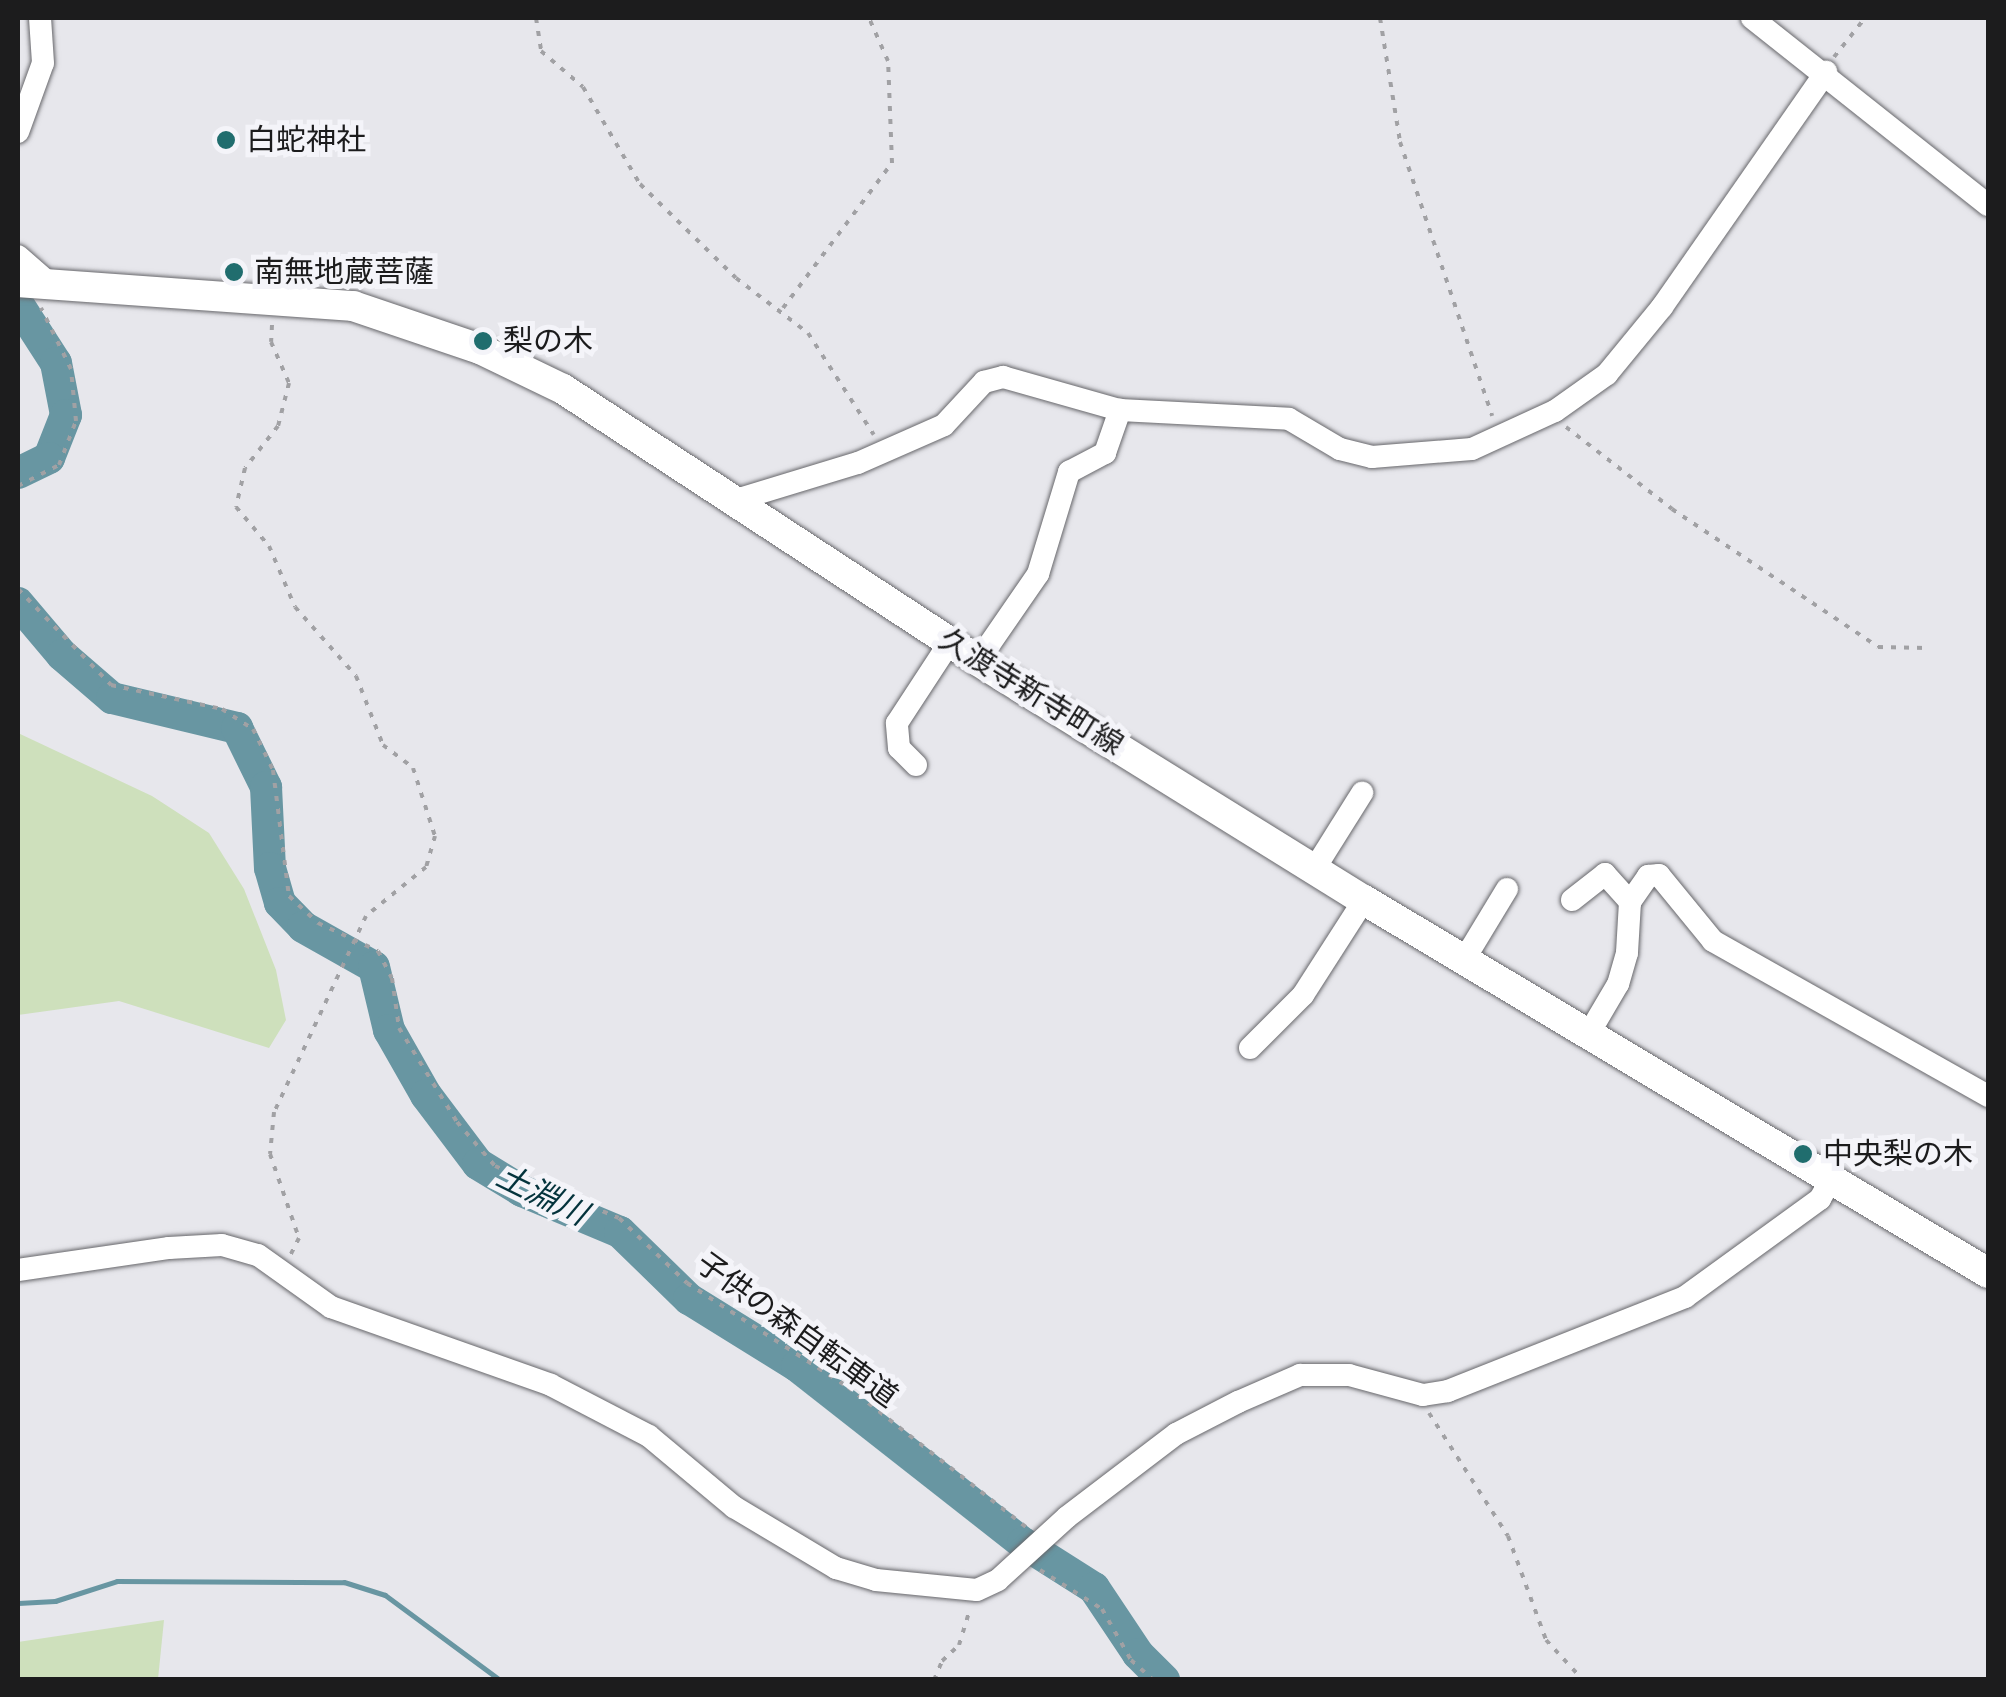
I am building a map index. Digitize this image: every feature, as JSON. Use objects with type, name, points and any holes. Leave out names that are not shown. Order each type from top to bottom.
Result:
[{"type":"main road","name":"久渡寺新寺町線","points":[[28,276],[392,315],[480,349],[563,389],[978,660],[1364,900],[1988,1273]]},
{"type":"street","points":[[18,132],[43,63],[40,18]]},
{"type":"street","points":[[1752,18],[1826,72],[1988,206]]},
{"type":"street","points":[[736,500],[944,425],[984,382],[1003,376],[1120,410],[1289,419],[1340,449],[1372,457],[1472,449],[1555,411],[1606,374],[1662,308],[1826,72]]},
{"type":"street","points":[[978,660],[1038,574],[1068,472],[1106,453],[1120,410]]},
{"type":"street","points":[[916,764],[899,748],[896,723],[950,642]]},
{"type":"street","points":[[1315,868],[1362,793]]},
{"type":"street","points":[[1572,900],[1605,874],[1630,902]]},
{"type":"street","points":[[1588,1035],[1618,984],[1628,952],[1630,902],[1648,876],[1660,875],[1713,941],[1988,1096]]},
{"type":"street","points":[[1464,960],[1508,889]]},
{"type":"street","points":[[1250,1048],[1302,995],[1364,900]]},
{"type":"street","points":[[18,1270],[222,1245],[258,1255],[331,1307],[551,1385],[648,1436],[734,1507],[836,1568],[876,1580],[976,1590],[1176,1434],[1300,1375],[1349,1375],[1423,1395],[1448,1391],[1686,1297],[1820,1199],[1831,1179]]},
{"type":"path","points":[[536,18],[540,51],[583,88],[640,184],[736,278],[783,308],[808,333],[885,449]]},
{"type":"path","points":[[783,308],[892,164],[888,61],[868,18]]},
{"type":"path","points":[[1380,18],[1400,142],[1499,435]]},
{"type":"path","points":[[1826,72],[1865,18]]},
{"type":"path","points":[[18,486],[59,465],[76,421],[71,369],[28,276]]},
{"type":"path","points":[[273,300],[271,342],[289,383],[278,426],[244,468],[236,507],[269,546],[295,607],[356,676],[383,745],[413,768],[435,836],[426,867],[382,898],[354,939],[274,1112],[270,1154],[299,1238],[282,1271]]},
{"type":"path","points":[[1555,411],[1576,439],[1878,646],[1927,648]]},
{"type":"path","name":"子供の森自転車道","points":[[18,588],[111,685],[222,709],[253,728],[273,770],[289,896],[318,922],[378,952],[392,978],[399,1028],[457,1122],[495,1166],[619,1218],[687,1283],[848,1387],[1102,1609],[1131,1660],[1153,1680]]},
{"type":"path","points":[[1423,1395],[1432,1421],[1508,1536],[1546,1640],[1583,1680]]},
{"type":"path","points":[[934,1680],[942,1660],[960,1645],[976,1590]]},
{"type":"green space","points":[[18,733],[152,796],[209,833],[244,889],[276,970],[286,1020],[269,1048],[119,1001],[18,1015]]},
{"type":"green space","points":[[164,1620],[158,1679],[18,1679],[18,1642]]},
{"type":"waterway","name":"土淵川","points":[[18,304],[56,363],[66,415],[49,458],[18,473]]},
{"type":"waterway","name":"土淵川","points":[[18,603],[62,655],[112,698],[237,728],[266,787],[270,868],[280,903],[303,927],[374,967],[389,1030],[426,1095],[478,1164],[522,1191],[620,1232],[689,1299],[797,1366],[1023,1543],[1094,1588],[1138,1654],[1164,1680]]},
{"type":"waterway","points":[[18,1603],[55,1601],[117,1581],[344,1582],[385,1595],[500,1680]]},
{"type":"place","name":"白蛇神社","points":[[226,140]]},
{"type":"place","name":"南無地蔵菩薩","points":[[234,272]]},
{"type":"place","name":"梨の木","points":[[483,341]]},
{"type":"place","name":"中央梨の木","points":[[1803,1154]]}]
